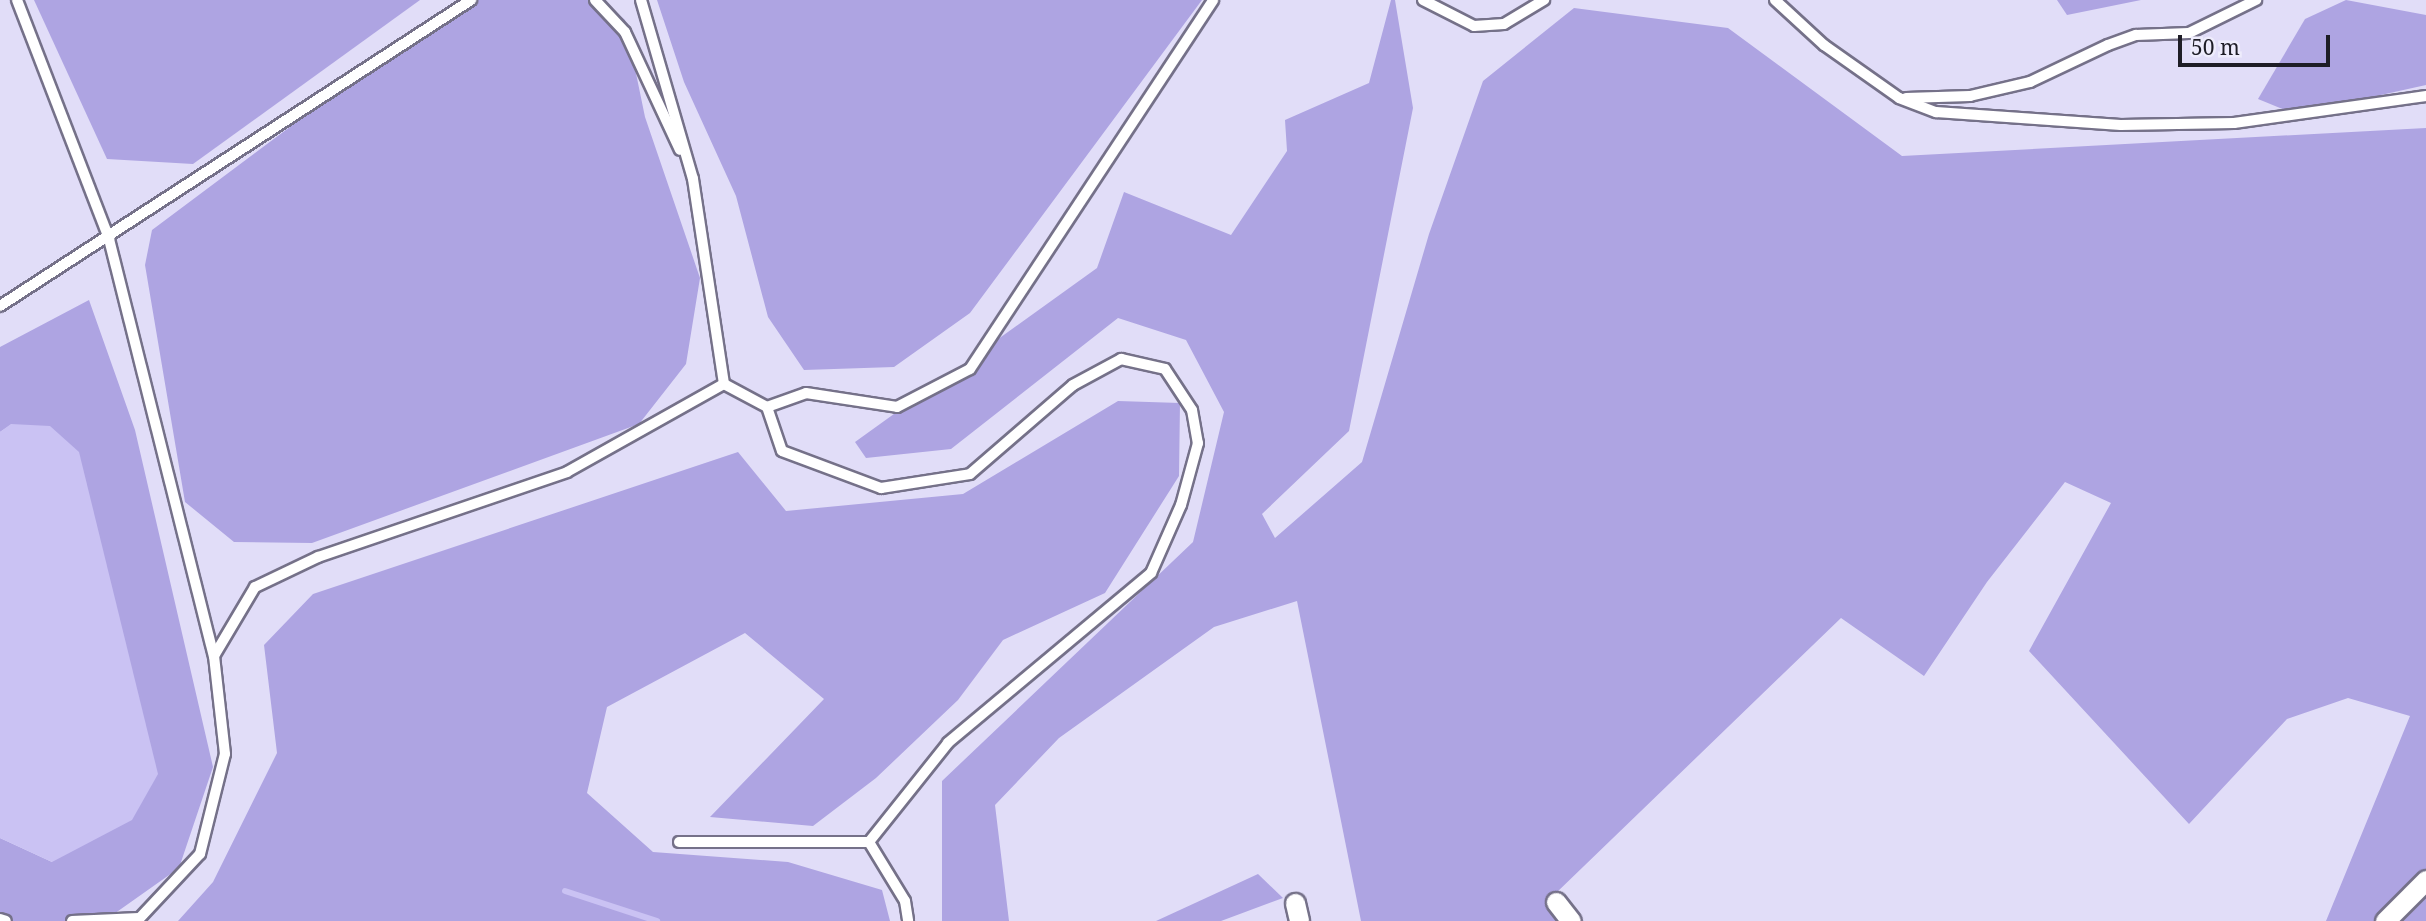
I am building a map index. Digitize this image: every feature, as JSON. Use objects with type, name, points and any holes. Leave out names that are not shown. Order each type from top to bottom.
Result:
[{"type":"street","points":[[2385,921],[2426,880]]},
{"type":"street","points":[[1556,902],[1571,921]]},
{"type":"lane","points":[[17,0],[109,239],[214,656],[225,754],[200,854],[138,920],[72,921]]},
{"type":"lane","points":[[0,306],[109,239],[471,0]]},
{"type":"lane","points":[[595,0],[625,32],[693,179]]},
{"type":"lane","points":[[641,0],[693,179],[724,383]]},
{"type":"lane","points":[[767,407],[806,393],[897,407],[970,369],[1213,0]]},
{"type":"lane","points":[[1423,0],[1474,26],[1504,24],[1544,0]]},
{"type":"lane","points":[[1776,0],[1824,45],[1899,98],[1936,112],[2121,125],[2234,123],[2426,96]]},
{"type":"lane","points":[[1899,98],[1970,96],[2030,82],[2108,44],[2137,35],[2189,33],[2256,0]]},
{"type":"lane","points":[[724,383],[767,407],[782,451],[881,488],[970,474],[1073,385],[1121,359],[1165,369],[1192,410],[1198,443],[1181,505],[1151,573],[948,743],[869,842]]},
{"type":"lane","points":[[214,656],[255,587],[318,556],[567,472],[724,383]]},
{"type":"lane","points":[[679,842],[869,842]]},
{"type":"lane","points":[[869,842],[905,901],[908,921]]},
{"type":"lane","points":[[0,919],[6,921]]},
{"type":"shaded area","points":[[34,0],[420,0],[193,164],[107,159]]},
{"type":"shaded area","points":[[460,0],[602,0],[625,20],[645,117],[700,278],[686,364],[639,424],[312,543],[234,542],[185,502],[145,265],[152,230]]},
{"type":"shaded area","points":[[657,0],[1202,0],[970,313],[894,367],[804,370],[768,317],[736,196],[684,82]]},
{"type":"shaded area","points":[[1391,0],[1395,0],[1413,108],[1349,431],[1262,514],[1275,538],[1362,462],[1429,234],[1483,81],[1574,8],[1728,28],[1902,156],[2426,128],[2426,921],[2326,921],[2410,716],[2348,698],[2287,719],[2189,824],[2029,651],[2111,503],[2065,482],[1987,582],[1924,676],[1841,618],[1555,894],[1565,921],[1361,921],[1297,601],[1214,627],[1059,738],[995,805],[1009,921],[942,921],[942,781],[1193,542],[1224,412],[1186,340],[1118,318],[951,449],[866,458],[855,442],[1097,268],[1124,192],[1231,235],[1287,151],[1285,120],[1369,83]]},
{"type":"shaded area","points":[[2057,0],[2141,0],[2067,15]]},
{"type":"shaded area","points":[[2346,0],[2426,15],[2426,85],[2295,114],[2258,99],[2305,19]]},
{"type":"shaded area","points":[[89,300],[135,430],[213,767],[179,868],[104,921],[0,921],[0,838],[52,862],[12,424],[0,432],[0,347]]},
{"type":"shaded area","points":[[1118,401],[1180,403],[1179,476],[1105,593],[1003,640],[958,700],[876,778],[813,826],[710,817],[824,699],[745,633],[607,707],[587,793],[653,852],[788,862],[882,890],[890,921],[178,921],[213,882],[277,753],[264,645],[313,594],[738,452],[786,511],[963,494]]},
{"type":"shaded area","points":[[11,424],[50,426],[79,452],[158,774],[132,820],[52,862],[0,838],[0,432]]},
{"type":"shaded area","points":[[1258,874],[1283,898],[1221,921],[1156,921]]},
{"type":"waterway","points":[[565,891],[657,921]]}]
